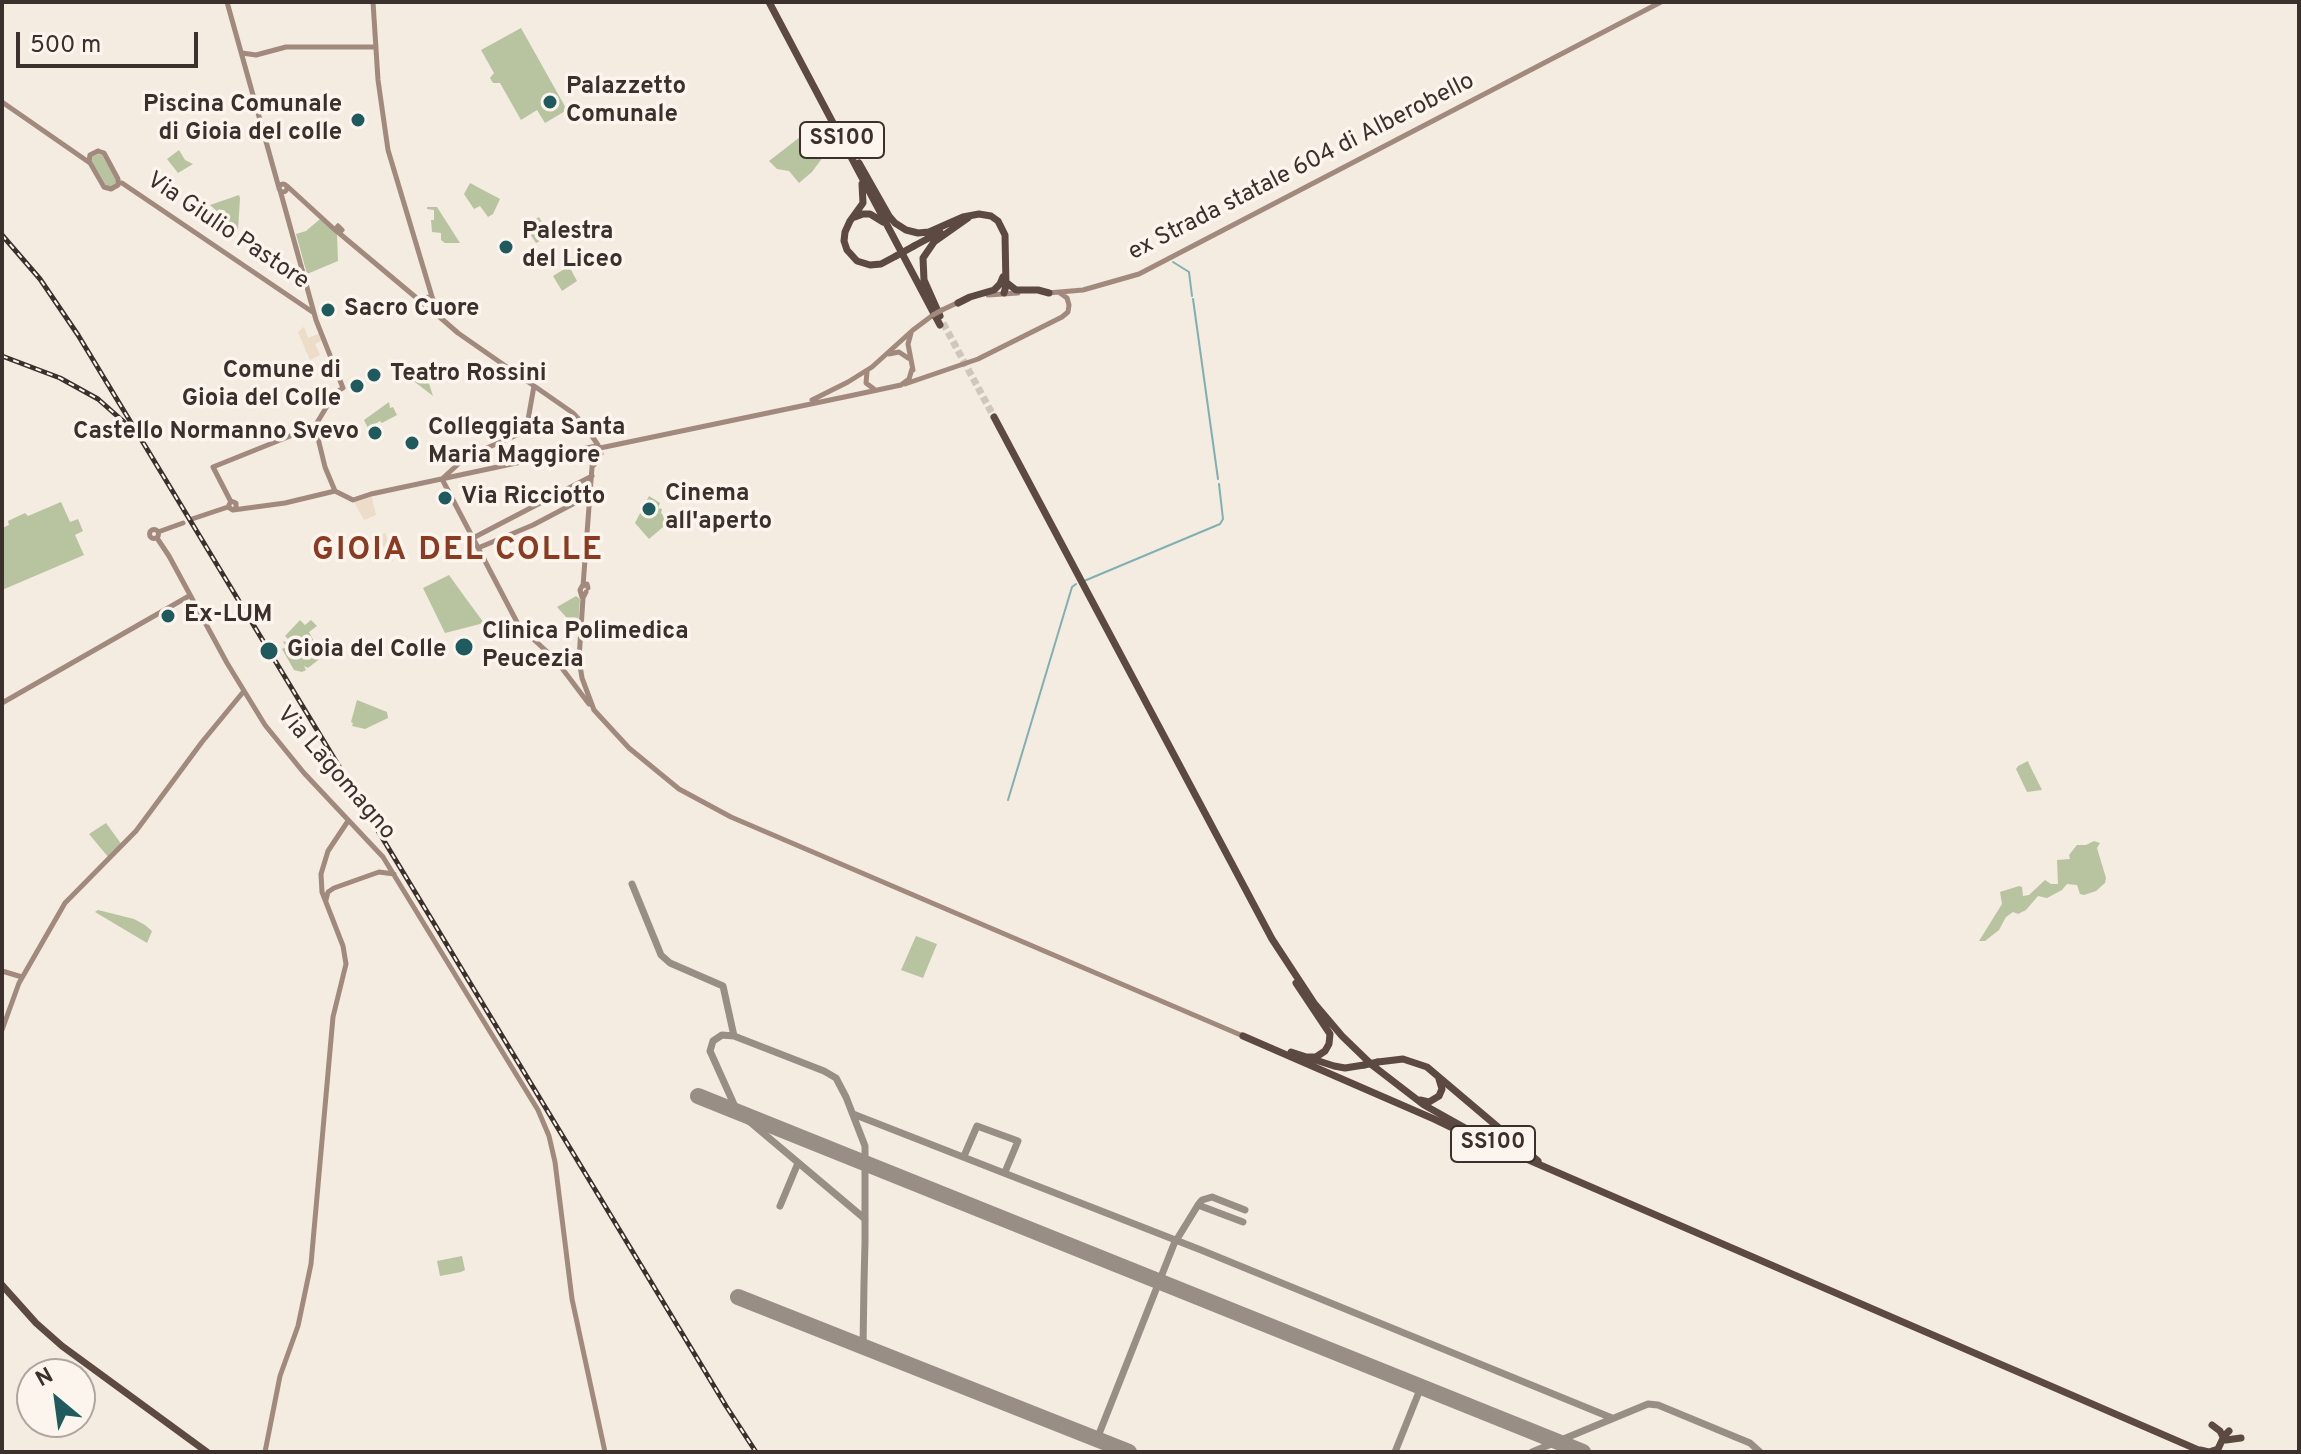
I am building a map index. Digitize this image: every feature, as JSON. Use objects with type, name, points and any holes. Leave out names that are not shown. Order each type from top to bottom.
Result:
[{"type":"highway","name":"SS100","points":[[771,2],[915,278]]},
{"type":"highway","name":"SS100","points":[[771,2],[940,318]]},
{"type":"highway","name":"SS100","points":[[834,124],[864,189],[861,207],[848,224]]},
{"type":"highway","name":"SS100","points":[[855,158],[891,218],[904,230],[929,232],[971,216]]},
{"type":"highway","name":"SS100","points":[[848,224],[863,214],[879,217],[940,318]]},
{"type":"highway","points":[[848,224],[845,245],[850,255],[857,261],[876,265],[971,216],[991,216],[1005,235],[1004,293]]},
{"type":"highway","points":[[940,318],[922,276],[923,258],[934,242],[971,216]]},
{"type":"highway","points":[[1004,279],[1016,290],[1049,293]]},
{"type":"highway","points":[[958,303],[991,291],[1004,279]]},
{"type":"highway","name":"SS100","points":[[2191,1450],[1526,1159],[1462,1128],[1414,1098],[1372,1064],[1342,1036],[1314,1003],[1272,939],[992,418],[1247,901],[1295,981],[1340,1038],[1383,1078],[1445,1122],[1499,1150],[2191,1450],[2203,1452]]},
{"type":"highway","points":[[1295,981],[1329,1031],[1330,1041],[1325,1051],[1316,1057],[1302,1056]]},
{"type":"highway","name":"SS100","points":[[1243,1036],[1334,1066],[1349,1067],[1400,1059],[1427,1067],[1533,1157],[1605,1193]]},
{"type":"highway","points":[[1243,1036],[1499,1150]]},
{"type":"highway","name":"SS100","points":[[1372,1064],[1423,1101],[1432,1101],[1439,1096],[1442,1086],[1438,1077]]},
{"type":"highway","points":[[2,1285],[36,1323],[62,1346],[207,1452]]},
{"type":"highway","points":[[2,1292],[35,1328],[60,1349],[200,1452]]},
{"type":"highway","points":[[2212,1425],[2225,1439],[2223,1452]]},
{"type":"highway","points":[[2191,1450],[2216,1451],[2225,1439],[2241,1438]]},
{"type":"main road","points":[[227,2],[273,163],[284,190],[314,313],[343,388],[335,393],[315,426],[213,467],[232,510],[285,503],[335,491],[325,467],[315,426]]},
{"type":"main road","points":[[373,2],[389,157],[428,281],[427,300]]},
{"type":"main road","name":"ex Strada statale 604 di Alberobello","points":[[796,406],[838,388],[868,369],[920,324],[940,318],[958,303],[984,295],[1059,293],[1104,286],[1139,274],[1661,2]]},
{"type":"main road","points":[[243,60],[282,47],[376,47]]},
{"type":"main road","points":[[241,52],[256,55]]},
{"type":"main road","points":[[246,67],[256,55]]},
{"type":"main road","points":[[2,102],[81,155],[90,159],[97,151],[104,153],[119,183]]},
{"type":"main road","name":"Via Giulio Pastore","points":[[90,159],[105,188],[112,189],[122,183],[314,313]]},
{"type":"main road","points":[[284,190],[296,194],[408,290],[427,300],[444,321],[573,413],[590,435],[601,458],[594,466],[592,476],[579,659],[582,678],[594,710]]},
{"type":"main road","points":[[868,369],[866,383],[870,388],[879,390],[922,380],[978,359],[1064,315],[1068,301],[1059,293]]},
{"type":"main road","points":[[920,324],[908,340],[915,378],[922,380]]},
{"type":"main road","points":[[887,355],[899,352],[906,355],[912,366]]},
{"type":"main road","points":[[896,386],[906,381],[912,366]]},
{"type":"main road","points":[[534,386],[526,431],[466,457],[442,479],[519,626],[555,659],[618,738],[658,773],[716,810],[1243,1036]]},
{"type":"main road","name":"ex Strada statale 604 di Alberobello","points":[[335,491],[353,500],[879,390]]},
{"type":"main road","points":[[473,538],[592,476]]},
{"type":"main road","points":[[478,548],[533,525],[591,494]]},
{"type":"main road","points":[[192,519],[230,504]]},
{"type":"main road","name":"Via Lagomagno","points":[[183,523],[157,535],[244,691],[271,734],[386,861],[385,870],[395,875],[534,1101],[547,1129],[555,1162],[575,1311],[605,1452]]},
{"type":"main road","points":[[2,703],[189,596]]},
{"type":"main road","points":[[2,1030],[22,977],[65,903],[136,831],[244,691]]},
{"type":"main road","points":[[265,1452],[280,1376],[298,1326],[308,1285],[333,1017],[346,968],[343,946],[321,881],[326,854],[348,821]]},
{"type":"main road","points":[[322,891],[385,870]]},
{"type":"main road","points":[[321,881],[331,889]]},
{"type":"main road","points":[[326,901],[331,889]]},
{"type":"main road","points":[[2,971],[22,977]]},
{"type":"green space","points":[[521,28],[567,110],[545,123],[537,110],[521,120],[500,83],[493,83],[490,78],[494,73],[481,50]]},
{"type":"green space","points":[[800,137],[809,149],[814,146],[823,157],[799,183],[789,171],[777,169],[769,161]]},
{"type":"green space","points":[[179,150],[185,160],[193,164],[178,173],[167,159]]},
{"type":"green space","points":[[98,154],[102,155],[116,180],[115,185],[106,185],[91,160]]},
{"type":"green space","points":[[470,183],[500,199],[493,214],[488,217],[480,206],[474,209],[464,194]]},
{"type":"green space","points":[[239,195],[240,198],[238,230],[210,205]]},
{"type":"green space","points":[[427,207],[437,207],[460,243],[445,243],[441,240],[441,233],[432,232],[434,210]]},
{"type":"green space","points":[[539,217],[548,233],[547,237],[536,243],[525,226]]},
{"type":"green space","points":[[320,219],[337,234],[338,261],[307,274],[296,234],[306,231]]},
{"type":"green space","points":[[569,266],[577,281],[562,291],[553,276]]},
{"type":"green space","points":[[423,365],[433,396],[411,379]]},
{"type":"green space","points":[[389,402],[397,415],[368,428],[364,420]]},
{"type":"green space","points":[[649,496],[660,503],[658,508],[662,509],[661,513],[669,522],[649,539],[635,523]]},
{"type":"green space","points":[[61,502],[70,522],[78,519],[83,531],[75,535],[84,555],[2,590],[2,528],[9,525],[8,521],[25,513],[28,516]]},
{"type":"green space","points":[[449,575],[484,623],[445,633],[423,588]]},
{"type":"green space","points":[[576,596],[580,599],[578,627],[557,607]]},
{"type":"green space","points":[[300,620],[305,625],[311,620],[317,626],[309,632],[322,657],[308,668],[304,666],[306,670],[302,672],[294,670],[282,649],[286,647],[283,641],[292,643],[285,636]]},
{"type":"green space","points":[[357,700],[387,712],[388,718],[365,729],[352,726]]},
{"type":"green space","points":[[2028,761],[2042,790],[2027,792],[2016,769]]},
{"type":"green space","points":[[106,823],[122,845],[109,858],[89,834]]},
{"type":"green space","points":[[2094,841],[2100,843],[2097,848],[2106,878],[2096,891],[2084,895],[2080,894],[2077,885],[2067,884],[2047,898],[2038,896],[2026,910],[2018,914],[2013,912],[2006,917],[1999,930],[1985,941],[1979,941],[2002,904],[2000,892],[2019,886],[2022,887],[2023,896],[2029,895],[2045,880],[2058,884],[2057,860],[2070,859],[2069,855],[2077,845]]},
{"type":"green space","points":[[98,910],[145,925],[152,931],[147,943],[95,912]]},
{"type":"green space","points":[[916,936],[937,944],[923,978],[901,970]]},
{"type":"green space","points":[[462,1256],[465,1270],[440,1276],[437,1261]]},
{"type":"shaded area","points":[[304,327],[308,338],[320,333],[322,340],[315,344],[320,355],[310,360],[298,332]]},
{"type":"shaded area","points":[[371,494],[376,515],[364,520],[353,500]]},
{"type":"shaded area","points":[[385,533],[393,562],[386,561],[387,547],[364,544],[364,541]]},
{"type":"waterway","points":[[1173,262],[1189,272],[1192,296]]},
{"type":"waterway","points":[[1193,299],[1218,479]]},
{"type":"waterway","points":[[1084,581],[1220,524],[1223,519],[1219,484]]},
{"type":"waterway","points":[[1008,800],[1072,587],[1076,584]]},
{"type":"taxiway","points":[[632,884],[661,955],[670,963],[723,986],[734,1036]]},
{"type":"taxiway","points":[[863,1347],[865,1243],[865,1146],[846,1097],[836,1078],[824,1071],[734,1036],[722,1035],[713,1041],[710,1051],[737,1111],[865,1219]]},
{"type":"taxiway","points":[[853,1114],[1201,1250],[1612,1418]]},
{"type":"taxiway","points":[[964,1156],[977,1126],[1018,1141],[1005,1172]]},
{"type":"taxiway","points":[[780,1206],[798,1163]]},
{"type":"taxiway","points":[[1097,1439],[1174,1244],[1198,1205],[1212,1197],[1245,1210]]},
{"type":"taxiway","points":[[1198,1205],[1243,1222]]},
{"type":"taxiway","points":[[1395,1452],[1421,1387]]},
{"type":"taxiway","points":[[1532,1452],[1648,1404],[1658,1405],[1750,1443],[1760,1452]]},
{"type":"runway","points":[[698,1096],[1583,1452]]},
{"type":"runway","points":[[738,1297],[1129,1452]]},
{"type":"tunnel","points":[[943,323],[994,417]]},
{"type":"railway","points":[[2,235],[40,279],[78,335],[756,1452]]},
{"type":"railway","points":[[2,356],[60,378],[98,399],[124,422]]},
{"type":"place","name":"Palazzetto Comunale","points":[[550,102]]},
{"type":"place","name":"Piscina Comunale di Gioia del colle","points":[[358,120]]},
{"type":"place","name":"Palestra del Liceo","points":[[506,247]]},
{"type":"place","name":"Sacro Cuore","points":[[328,310]]},
{"type":"place","name":"Teatro Rossini","points":[[374,375]]},
{"type":"place","name":"Comune di Gioia del Colle","points":[[357,386]]},
{"type":"place","name":"Castello Normanno Svevo","points":[[375,433]]},
{"type":"place","name":"Colleggiata Santa Maria Maggiore","points":[[412,443]]},
{"type":"place","name":"Via Ricciotto","points":[[445,498]]},
{"type":"place","name":"Cinema all'aperto","points":[[649,509]]},
{"type":"place","name":"Ex-LUM","points":[[168,616]]},
{"type":"place","name":"Clinica Polimedica Peucezia","points":[[464,647]]},
{"type":"place","name":"Gioia del Colle","points":[[269,651]]},
{"type":"district","name":"GIOIA DEL COLLE","points":[[458,553]]}]
